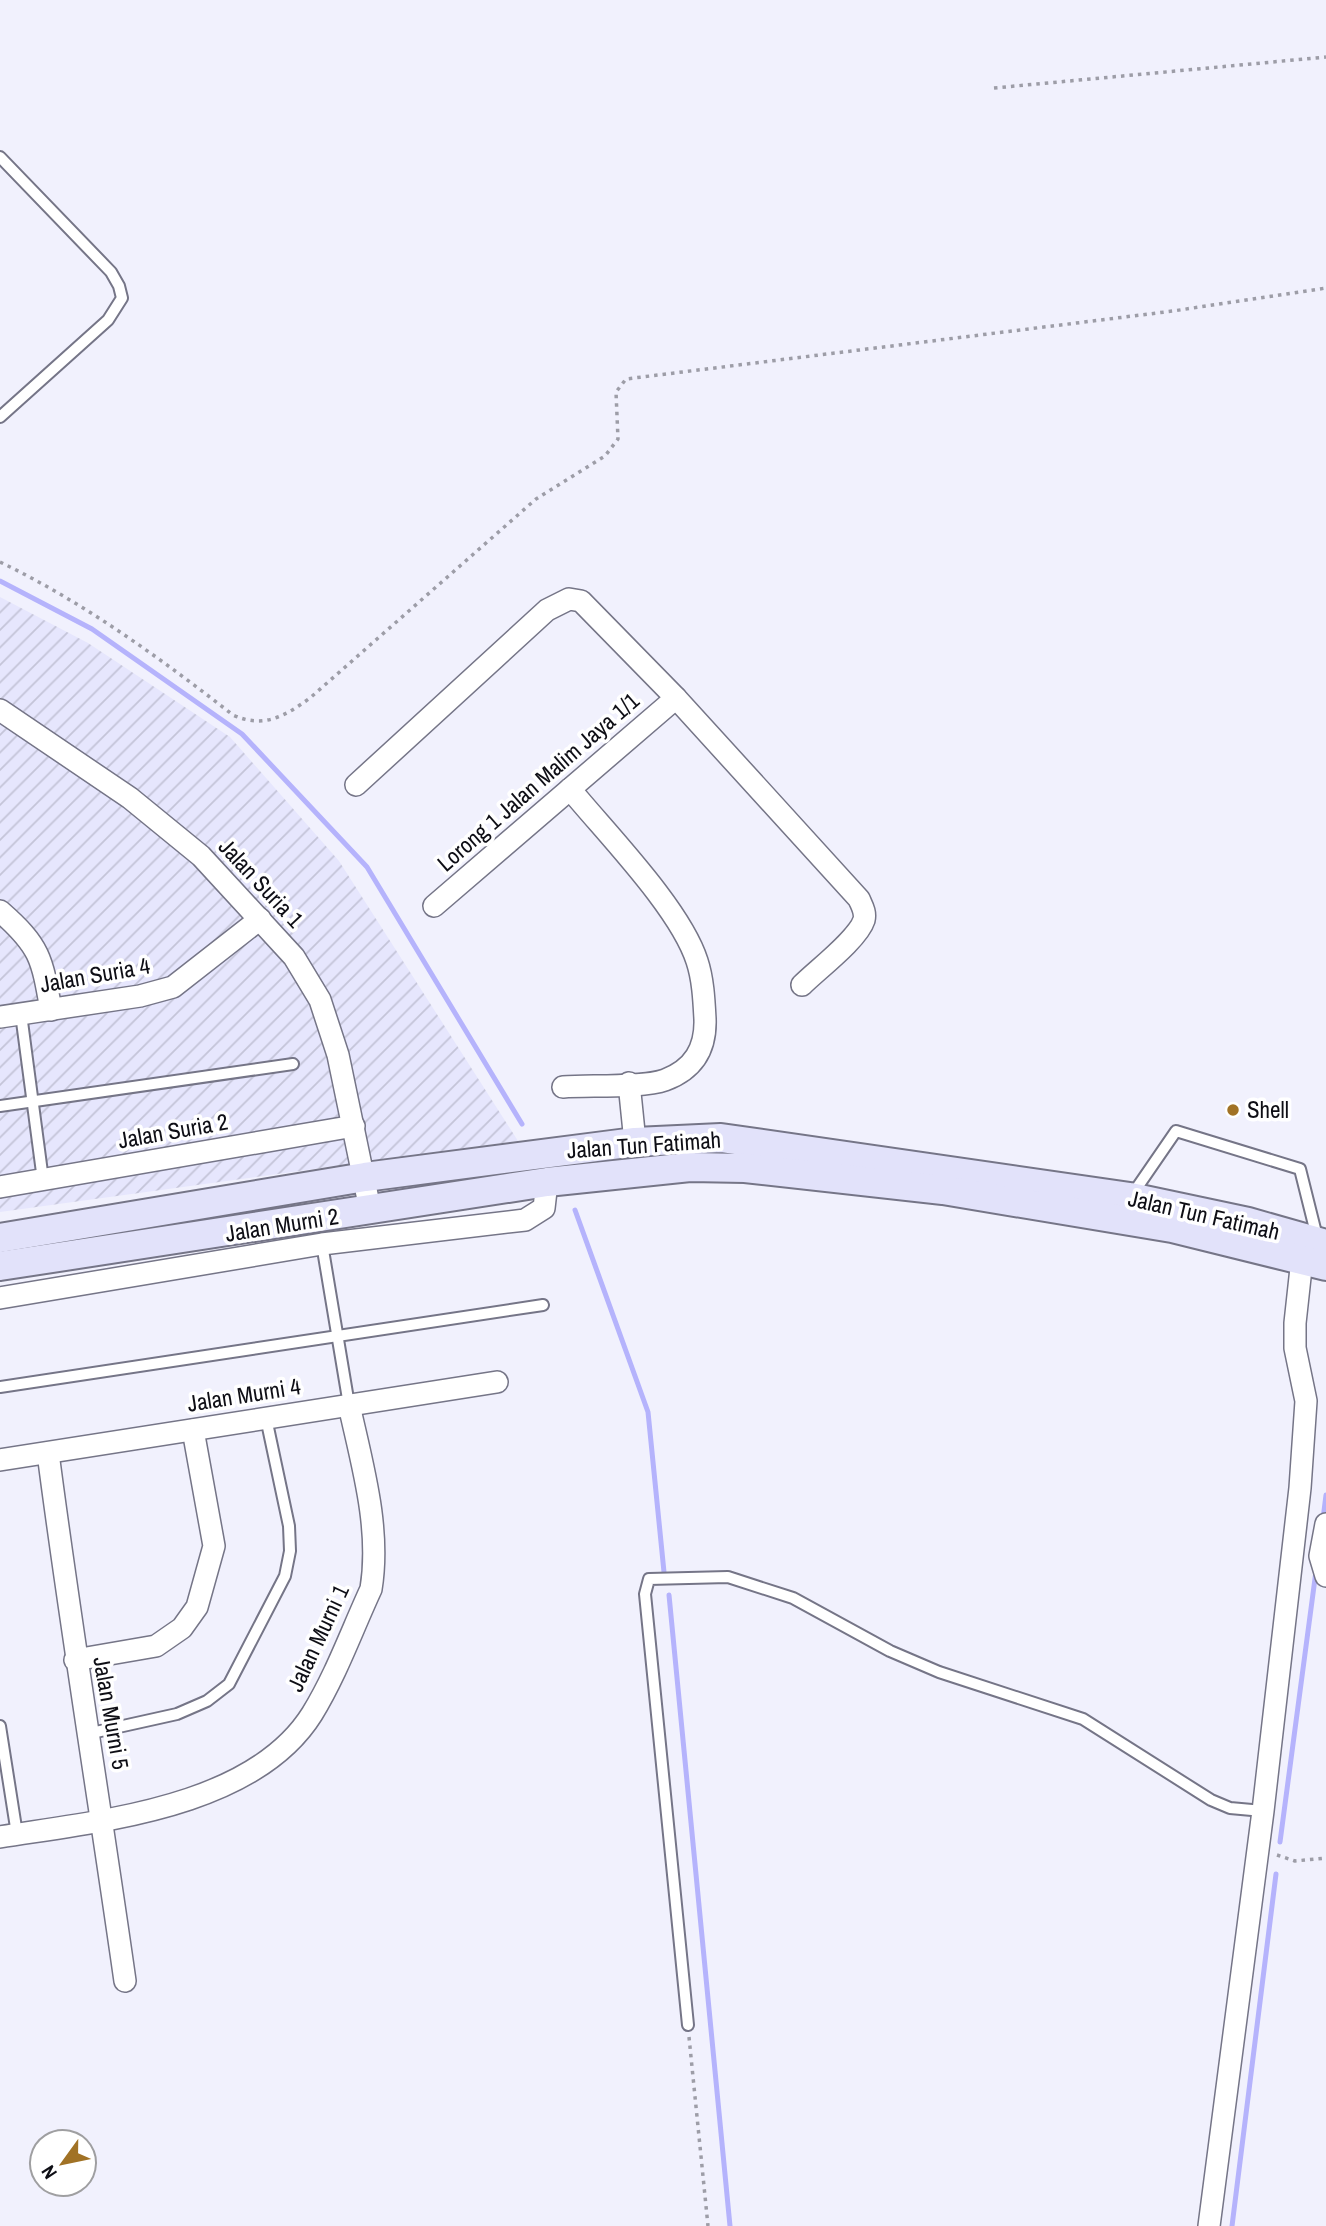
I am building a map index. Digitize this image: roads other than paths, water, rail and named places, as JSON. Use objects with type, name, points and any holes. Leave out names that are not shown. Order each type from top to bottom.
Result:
[{"type":"main road","name":"Jalan Tun Fatimah","points":[[0,1237],[365,1177],[635,1142],[720,1138],[1130,1197],[1248,1222],[1318,1253]]},
{"type":"main road","name":"Jalan Tun Fatimah","points":[[0,1266],[547,1182],[660,1168],[746,1168],[943,1189],[1318,1253]]},
{"type":"street","points":[[356,785],[547,610],[569,599],[581,601],[676,698],[859,899],[864,910],[864,921],[857,932],[802,985]]},
{"type":"street","name":"Lorong 1 Jalan Malim Jaya 1/1","points":[[434,906],[676,698]]},
{"type":"street","name":"Jalan Suria 1","points":[[0,710],[130,798],[201,856],[294,957],[320,1000],[354,1126],[370,1209]]},
{"type":"street","points":[[563,1087],[663,1081],[682,1071],[698,1057],[706,1039],[704,994],[697,961],[686,936],[671,913],[569,789]]},
{"type":"street","points":[[0,911],[28,936],[44,968],[51,1010]]},
{"type":"street","name":"Jalan Suria 4","points":[[0,1017],[140,996],[173,987],[260,919]]},
{"type":"street","points":[[629,1083],[635,1142]]},
{"type":"street","name":"Jalan Suria 2","points":[[0,1187],[354,1126]]},
{"type":"street","name":"Jalan Murni 2","points":[[0,1298],[322,1244],[525,1220],[544,1208],[547,1182]]},
{"type":"street","points":[[1209,2226],[1263,1811],[1300,1488],[1306,1401],[1295,1335],[1318,1253]]},
{"type":"street","name":"Jalan Murni 4","points":[[0,1460],[497,1381]]},
{"type":"street","name":"Jalan Murni 1","points":[[9,1835],[103,1821],[194,1799],[221,1787],[271,1756],[295,1735],[311,1715],[371,1589],[374,1571],[367,1484],[349,1405]]},
{"type":"street","points":[[75,1660],[156,1646],[182,1628],[197,1607],[214,1546],[193,1430]]},
{"type":"street","name":"Jalan Murni 5","points":[[48,1453],[75,1660],[103,1821],[125,1982]]},
{"type":"street","points":[[1326,1524],[1320,1556],[1326,1576]]},
{"type":"lane","points":[[0,157],[111,272],[122,298],[108,320],[0,417]]},
{"type":"lane","points":[[21,1014],[43,1180]]},
{"type":"lane","points":[[0,1106],[293,1064]]},
{"type":"lane","points":[[1130,1197],[1176,1131],[1300,1168],[1318,1253]]},
{"type":"lane","name":"Jalan Murni 1","points":[[322,1244],[349,1405]]},
{"type":"lane","points":[[0,1387],[543,1305]]},
{"type":"lane","points":[[87,1734],[177,1714],[207,1701],[229,1685],[285,1576],[290,1551],[289,1526],[266,1418]]},
{"type":"lane","points":[[688,2025],[645,1594],[649,1579],[728,1577],[793,1598],[890,1651],[939,1672],[1083,1719],[1211,1800],[1230,1808],[1263,1811]]},
{"type":"lane","points":[[0,1726],[9,1835]]},
{"type":"waterway","points":[[0,581],[92,629],[242,734],[367,867],[522,1124]]},
{"type":"waterway","points":[[575,1210],[648,1412],[664,1572]]},
{"type":"waterway","points":[[1323,1519],[1326,1495]]},
{"type":"waterway","points":[[1280,1842],[1316,1571]]},
{"type":"waterway","points":[[669,1595],[730,2226]]},
{"type":"waterway","points":[[1232,2226],[1276,1874]]},
{"type":"place","name":"Shell","points":[[1233,1110]]}]
